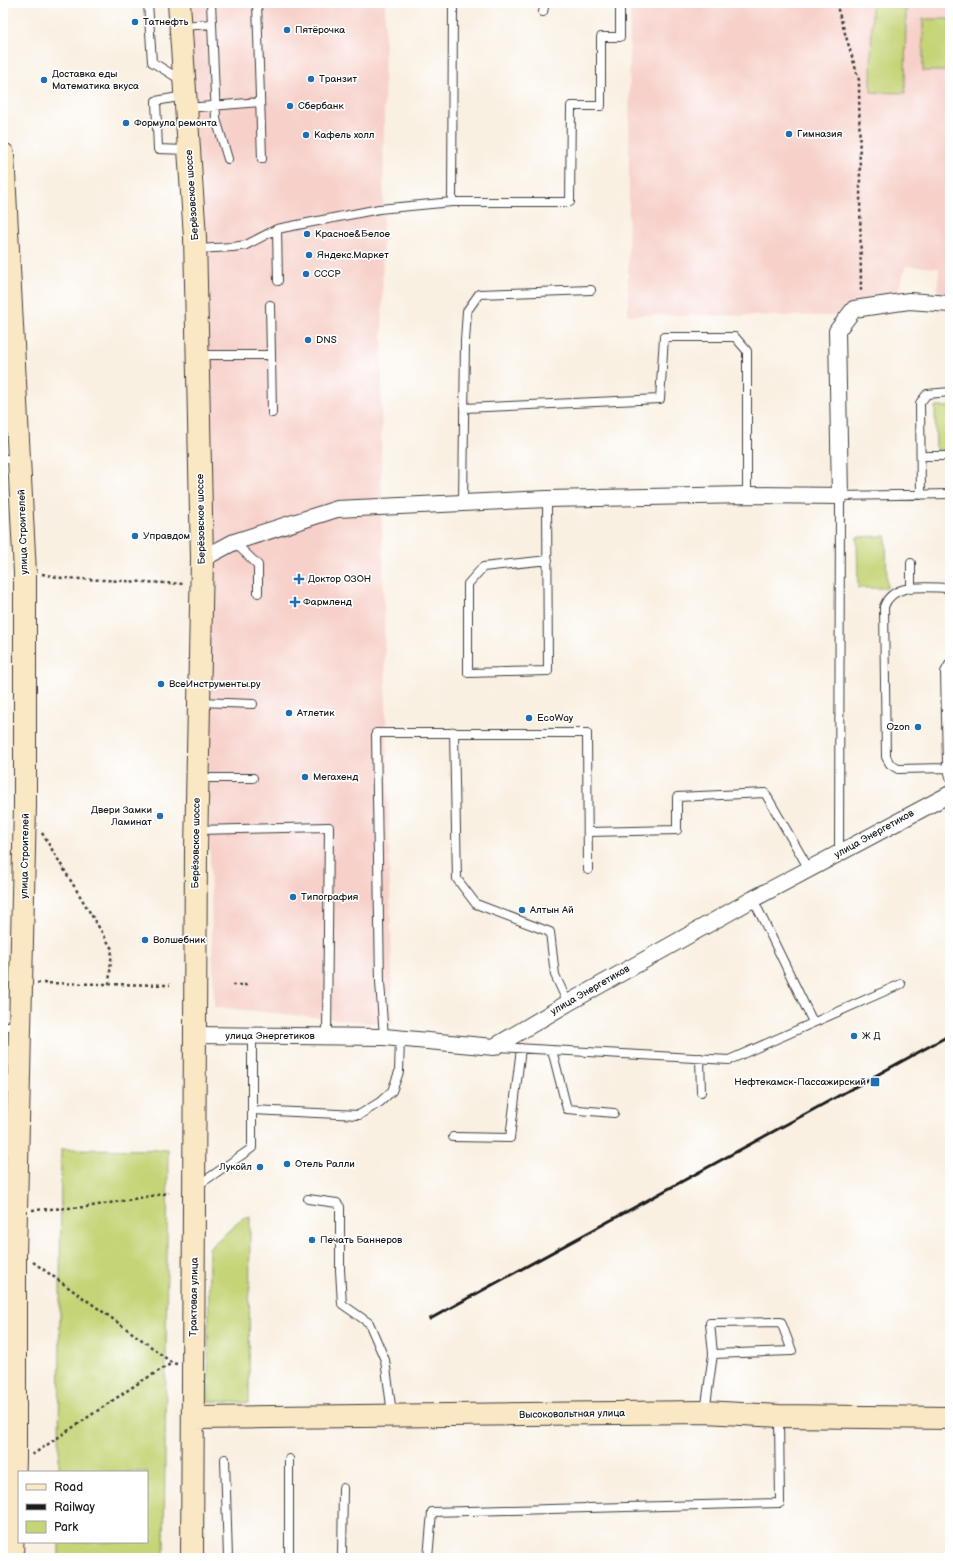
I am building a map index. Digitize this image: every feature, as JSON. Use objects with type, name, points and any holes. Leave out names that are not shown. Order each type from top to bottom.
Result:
[{"type":"main road","name":"Берёзовское шоссе","points":[[179,3],[196,249],[202,559],[196,830],[196,1036]]},
{"type":"main road","name":"улица Строителей","points":[[3,154],[12,460],[25,573],[23,982],[12,1026],[11,1121],[15,1256],[15,1458],[8,1531],[12,1558]]},
{"type":"main road","name":"Трактовая улица","points":[[192,1558],[194,1418],[182,1365],[195,1187],[196,1036]]},
{"type":"main road","name":"Высоковольтная улица","points":[[194,1418],[392,1417],[705,1412],[779,1416],[950,1418]]},
{"type":"street","points":[[202,559],[234,542],[337,509],[547,498],[748,495],[840,496],[837,331],[854,309],[910,301],[950,304]]},
{"type":"street","name":"улица Энергетиков","points":[[196,1036],[327,1036],[384,1038],[494,1047],[568,1002],[753,899],[950,794]]},
{"type":"lane","points":[[148,3],[152,62],[185,95]]},
{"type":"lane","points":[[211,3],[216,119],[228,159]]},
{"type":"lane","points":[[257,3],[262,159]]},
{"type":"lane","points":[[452,202],[453,3]]},
{"type":"lane","points":[[543,12],[545,3]]},
{"type":"lane","points":[[196,249],[246,245],[277,229],[379,209],[452,202],[570,202],[571,106],[601,106],[602,37],[620,37],[620,3]]},
{"type":"lane","points":[[180,26],[212,24]]},
{"type":"lane","points":[[189,150],[158,149],[156,101],[185,95],[260,102]]},
{"type":"lane","points":[[277,229],[278,281]]},
{"type":"lane","points":[[463,503],[467,311],[479,294],[591,290]]},
{"type":"lane","points":[[270,305],[272,413]]},
{"type":"lane","points":[[464,408],[660,399],[664,337],[735,337],[747,351],[748,495]]},
{"type":"lane","points":[[198,355],[271,355]]},
{"type":"lane","points":[[921,494],[920,403],[927,394],[933,392],[950,392]]},
{"type":"lane","points":[[921,456],[950,456]]},
{"type":"lane","points":[[839,854],[840,496],[950,494]]},
{"type":"lane","points":[[547,498],[548,560],[548,671],[468,673],[468,584],[483,566],[548,560]]},
{"type":"lane","points":[[234,542],[258,565],[258,593]]},
{"type":"lane","points":[[911,563],[911,588]]},
{"type":"lane","points":[[948,768],[898,769],[890,764],[886,757],[884,607],[892,593],[901,589],[950,588]]},
{"type":"lane","points":[[950,663],[945,672],[948,768],[950,777]]},
{"type":"lane","points":[[199,702],[253,704]]},
{"type":"lane","points":[[454,732],[457,879],[476,904],[550,932],[555,975],[568,1002]]},
{"type":"lane","points":[[384,1038],[380,982],[376,733],[587,733],[589,832],[588,870]]},
{"type":"lane","points":[[197,778],[253,778]]},
{"type":"lane","points":[[589,832],[677,830],[677,797],[765,793],[809,869]]},
{"type":"lane","points":[[196,830],[329,827],[327,1036]]},
{"type":"lane","points":[[753,899],[813,1022]]},
{"type":"lane","points":[[494,1047],[729,1060],[901,984]]},
{"type":"lane","points":[[195,1187],[252,1148],[252,1036]]},
{"type":"lane","points":[[252,1110],[359,1115],[380,1102],[392,1091],[399,1072],[400,1039]]},
{"type":"lane","points":[[453,1137],[510,1138],[521,1048]]},
{"type":"lane","points":[[552,1050],[567,1109],[614,1113]]},
{"type":"lane","points":[[700,1058],[701,1092]]},
{"type":"lane","points":[[308,1199],[337,1203],[340,1207],[340,1270],[342,1304],[370,1323],[385,1360],[392,1417]]},
{"type":"lane","points":[[705,1412],[713,1354],[710,1323],[781,1322],[792,1351],[713,1354]]},
{"type":"lane","points":[[428,1558],[432,1512],[780,1503],[779,1416]]},
{"type":"lane","points":[[289,1458],[289,1558]]},
{"type":"lane","points":[[225,1459],[228,1558]]},
{"type":"lane","points":[[342,1558],[343,1488]]},
{"type":"path","points":[[836,3],[859,80],[861,308]]},
{"type":"path","points":[[3,574],[25,573],[82,579],[201,585]]},
{"type":"path","points":[[42,833],[112,949],[109,984]]},
{"type":"path","points":[[23,982],[170,985]]},
{"type":"path","points":[[232,985],[250,985]]},
{"type":"path","points":[[14,1217],[38,1210],[86,1207],[169,1193]]},
{"type":"path","points":[[15,1256],[34,1263],[182,1365]]},
{"type":"path","points":[[15,1458],[31,1455],[137,1384],[182,1365]]},
{"type":"shaded area","points":[[187,3],[385,3],[381,476],[393,1025],[214,1007]]},
{"type":"shaded area","name":"Гимназия","points":[[630,3],[950,3],[950,294],[937,294],[939,268],[906,266],[898,291],[831,316],[628,315]]},
{"type":"green space","points":[[872,3],[906,3],[905,93],[871,92]]},
{"type":"green space","points":[[923,19],[950,19],[950,71],[923,71]]},
{"type":"green space","points":[[935,407],[950,407],[950,450],[936,450]]},
{"type":"green space","points":[[886,536],[887,588],[858,588],[857,537]]},
{"type":"green space","points":[[61,1149],[168,1150],[164,1558],[59,1558],[59,1543],[148,1543],[148,1471],[59,1471]]},
{"type":"green space","points":[[250,1216],[249,1403],[208,1401],[209,1248],[243,1218]]},
{"type":"railway","points":[[430,1319],[950,1035]]},
{"type":"place","name":"Татнефть","points":[[135,22]]},
{"type":"place","name":"Пятёрочка","points":[[287,30]]},
{"type":"place","name":"Транзит","points":[[311,79]]},
{"type":"place","name":"Доставка еды Математика вкуса","points":[[44,80]]},
{"type":"place","name":"Сбербанк","points":[[290,106]]},
{"type":"place","name":"Формула ремонта","points":[[126,123]]},
{"type":"place","name":"Гимназия","points":[[789,134]]},
{"type":"place","name":"Кафель холл","points":[[306,135]]},
{"type":"place","name":"Красное&Белое","points":[[307,234]]},
{"type":"place","name":"Яндекс.Маркет","points":[[309,255]]},
{"type":"place","name":"СССР","points":[[306,274]]},
{"type":"place","name":"DNS","points":[[308,340]]},
{"type":"place","name":"Управдом","points":[[135,536]]},
{"type":"place","name":"Доктор ОЗОН","points":[[299,579]]},
{"type":"place","name":"Фармленд","points":[[295,602]]},
{"type":"place","name":"ВсеИнструменты.ру","points":[[161,684]]},
{"type":"place","name":"Атлетик","points":[[289,713]]},
{"type":"place","name":"EcoWay","points":[[529,718]]},
{"type":"place","name":"Ozon","points":[[918,727]]},
{"type":"place","name":"Мегахенд","points":[[305,777]]},
{"type":"place","name":"Двери Замки Ламинат","points":[[160,816]]},
{"type":"place","name":"Типография","points":[[293,897]]},
{"type":"place","name":"Алтын Ай","points":[[522,910]]},
{"type":"place","name":"Волшебник","points":[[145,940]]},
{"type":"place","name":"Ж Д","points":[[854,1036]]},
{"type":"place","name":"Нефтекамск-Пассажирский","points":[[875,1082]]},
{"type":"place","name":"Отель Ралли","points":[[287,1164]]},
{"type":"place","name":"Лукойл","points":[[260,1167]]},
{"type":"place","name":"Печать Баннеров","points":[[312,1240]]}]
